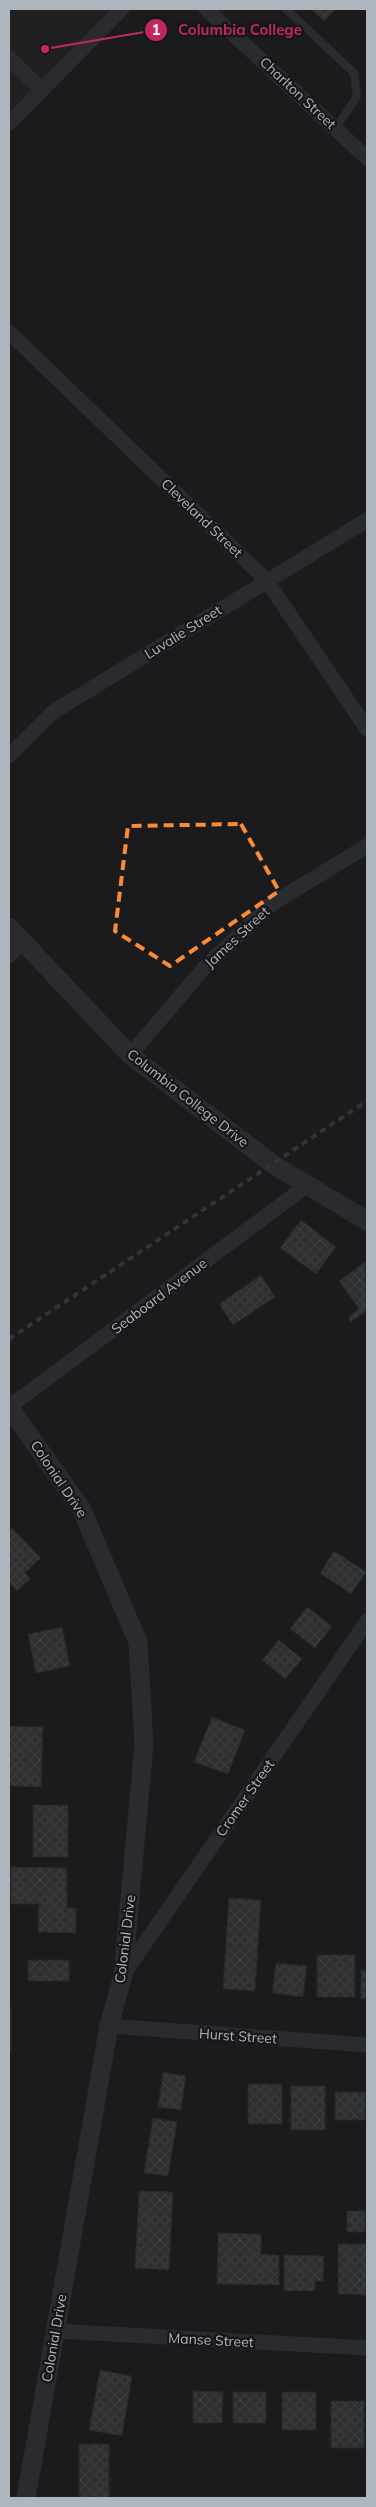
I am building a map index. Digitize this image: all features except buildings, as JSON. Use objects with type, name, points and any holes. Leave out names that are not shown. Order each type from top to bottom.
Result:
[{"type":"street","points":[[9,122],[122,9]]},
{"type":"street","name":"Charlton Street","points":[[206,9],[367,158]]},
{"type":"street","points":[[9,58],[42,90]]},
{"type":"street","name":"Cleveland Street","points":[[9,332],[267,581],[367,728]]},
{"type":"street","name":"Luvalie Street","points":[[9,756],[53,712],[367,520]]},
{"type":"street","name":"James Street","points":[[130,1055],[204,968],[273,904],[367,846]]},
{"type":"street","name":"Columbia College Drive","points":[[9,927],[130,1055],[274,1165],[309,1184],[367,1221]]},
{"type":"street","points":[[9,956],[23,941]]},
{"type":"street","name":"Seaboard Avenue","points":[[9,1407],[309,1184]]},
{"type":"street","name":"Colonial Drive","points":[[9,1407],[82,1508],[138,1642],[144,1745],[123,1975],[109,2026],[26,2498]]},
{"type":"street","name":"Cromer Street","points":[[123,1975],[367,1621]]},
{"type":"street","name":"Hurst Street","points":[[109,2026],[367,2045]]},
{"type":"street","name":"Manse Street","points":[[56,2331],[367,2348]]},
{"type":"lane","points":[[286,9],[354,73],[357,96],[336,128]]},
{"type":"highlighted area","points":[[241,824],[279,891],[170,966],[115,931],[128,826]]},
{"type":"shaded area","points":[[9,9],[122,9],[9,122]]},
{"type":"railway","points":[[9,1339],[367,1101]]},
{"type":"place","name":"Columbia College","points":[[45,49]]}]
